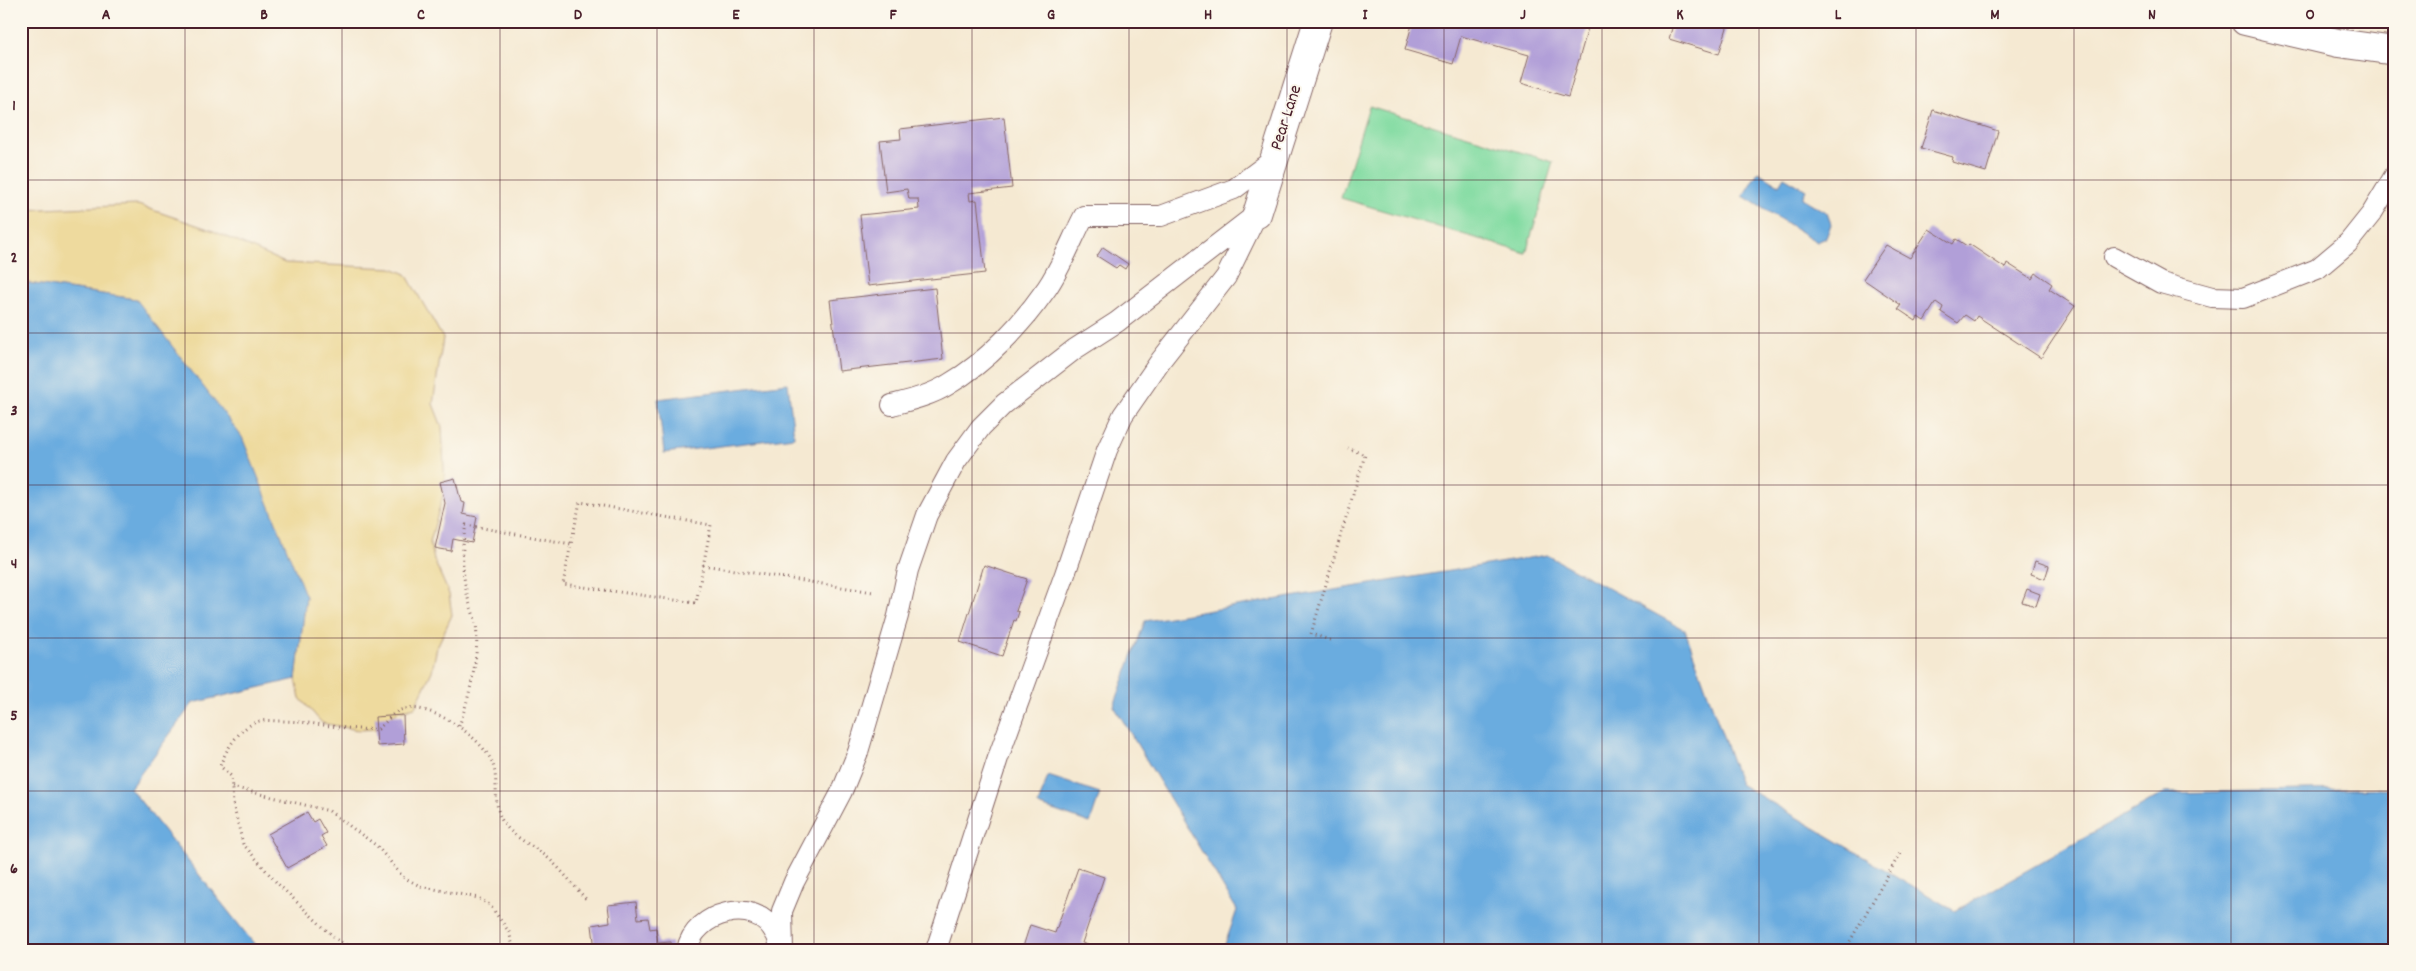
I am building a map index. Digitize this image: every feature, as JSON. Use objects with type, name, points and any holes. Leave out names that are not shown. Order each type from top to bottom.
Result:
[{"type":"street","name":"Pear Lane","points":[[1256,214],[1318,21]]},
{"type":"street","points":[[2245,21],[2338,43],[2395,51]]},
{"type":"lane","points":[[892,405],[921,397],[949,385],[986,356],[1024,318],[1048,286],[1084,216],[1161,216],[1234,189],[1274,159]]},
{"type":"lane","points":[[2114,257],[2161,283],[2212,297],[2243,298],[2317,269],[2348,243],[2372,213],[2395,175]]},
{"type":"lane","points":[[782,950],[782,911],[794,882],[842,791],[858,752],[880,682],[908,570],[927,515],[956,460],[981,427],[1036,378],[1117,322],[1256,214]]},
{"type":"lane","points":[[936,950],[998,758],[1065,574],[1107,450],[1122,415],[1161,360],[1226,277],[1256,214]]},
{"type":"lane","points":[[687,950],[694,932],[705,921],[719,914],[734,911],[750,913],[764,920],[775,932],[782,950]]},
{"type":"path","points":[[1330,640],[1311,634],[1366,455],[1348,448]]},
{"type":"path","points":[[580,502],[711,525],[696,603],[563,584],[572,544],[580,502]]},
{"type":"path","points":[[459,726],[464,713],[476,653],[476,624],[467,593],[462,558],[466,525],[572,544]]},
{"type":"path","points":[[704,565],[902,598]]},
{"type":"path","points":[[355,950],[339,941],[323,927],[254,859],[243,844],[232,804],[231,776],[220,766],[225,754],[245,730],[259,721],[322,723],[358,730],[378,729],[398,712],[416,708],[442,716],[459,726],[478,744],[492,762],[497,805],[504,824],[517,837],[547,857],[586,899]]},
{"type":"path","points":[[232,787],[329,811],[377,846],[403,877],[420,886],[478,898],[490,905],[509,932],[514,950]]},
{"type":"path","points":[[1845,950],[1902,850]]},
{"type":"green space","points":[[1369,106],[1553,162],[1526,253],[1341,198]]},
{"type":"sand","points":[[138,205],[211,230],[285,263],[392,268],[406,274],[443,338],[433,404],[442,427],[445,488],[430,542],[434,560],[449,594],[452,615],[437,647],[432,671],[415,707],[397,712],[378,729],[358,730],[322,723],[300,698],[296,679],[306,596],[136,299],[21,282],[21,210]]},
{"type":"water","points":[[1758,172],[1779,185],[1784,177],[1806,190],[1802,198],[1827,213],[1831,224],[1826,238],[1817,242],[1743,196]]},
{"type":"water","points":[[21,282],[136,299],[242,437],[306,597],[296,679],[193,703],[130,788],[259,950],[21,950]]},
{"type":"water","points":[[788,383],[794,437],[664,453],[658,399]]},
{"type":"water","points":[[1547,555],[1685,630],[1740,784],[1955,911],[2164,793],[2395,788],[2395,950],[1223,950],[1237,910],[1114,706],[1145,621]]},
{"type":"water","points":[[1048,776],[1100,793],[1090,823],[1038,805]]},
{"type":"building","points":[[1413,21],[1590,21],[1568,97],[1521,83],[1529,55],[1461,36],[1453,64],[1405,50]]},
{"type":"building","points":[[1674,21],[1729,21],[1719,54],[1669,39]]},
{"type":"building","points":[[1933,110],[1998,131],[1986,172],[1952,162],[1953,157],[1921,148]]},
{"type":"building","points":[[1004,117],[1012,188],[969,193],[970,201],[977,200],[985,273],[868,286],[860,215],[919,209],[918,199],[909,199],[907,189],[886,192],[880,141],[901,139],[900,129]]},
{"type":"building","points":[[1929,229],[1953,244],[1956,239],[1967,246],[1969,244],[2005,268],[2007,263],[2032,279],[2036,273],[2052,284],[2049,289],[2075,306],[2041,358],[1977,316],[1974,321],[1965,315],[1958,323],[1941,312],[1943,307],[1936,302],[1924,321],[1918,317],[1916,321],[1898,309],[1901,305],[1863,279],[1886,245],[1910,258]]},
{"type":"building","points":[[1103,247],[1128,264],[1125,269],[1119,265],[1116,268],[1097,256]]},
{"type":"building","points":[[935,288],[943,359],[839,371],[830,300]]},
{"type":"building","points":[[455,478],[461,502],[465,503],[463,514],[477,517],[472,543],[453,539],[451,551],[435,548],[445,503],[440,482]]},
{"type":"building","points":[[2035,561],[2049,566],[2045,579],[2031,574]]},
{"type":"building","points":[[984,565],[1027,579],[1016,611],[1019,612],[1016,621],[1014,620],[1002,656],[960,642]]},
{"type":"building","points":[[2027,589],[2040,594],[2036,606],[2022,602]]},
{"type":"building","points":[[403,715],[404,744],[377,746],[375,717]]},
{"type":"building","points":[[307,812],[313,822],[318,819],[326,833],[321,836],[327,846],[287,868],[268,834]]},
{"type":"building","points":[[1078,868],[1104,877],[1082,943],[1096,948],[1096,950],[1022,950],[1030,925],[1055,933]]},
{"type":"building","points":[[636,902],[638,919],[648,918],[650,929],[656,928],[658,943],[671,942],[672,950],[595,950],[592,925],[610,922],[608,905]]}]
